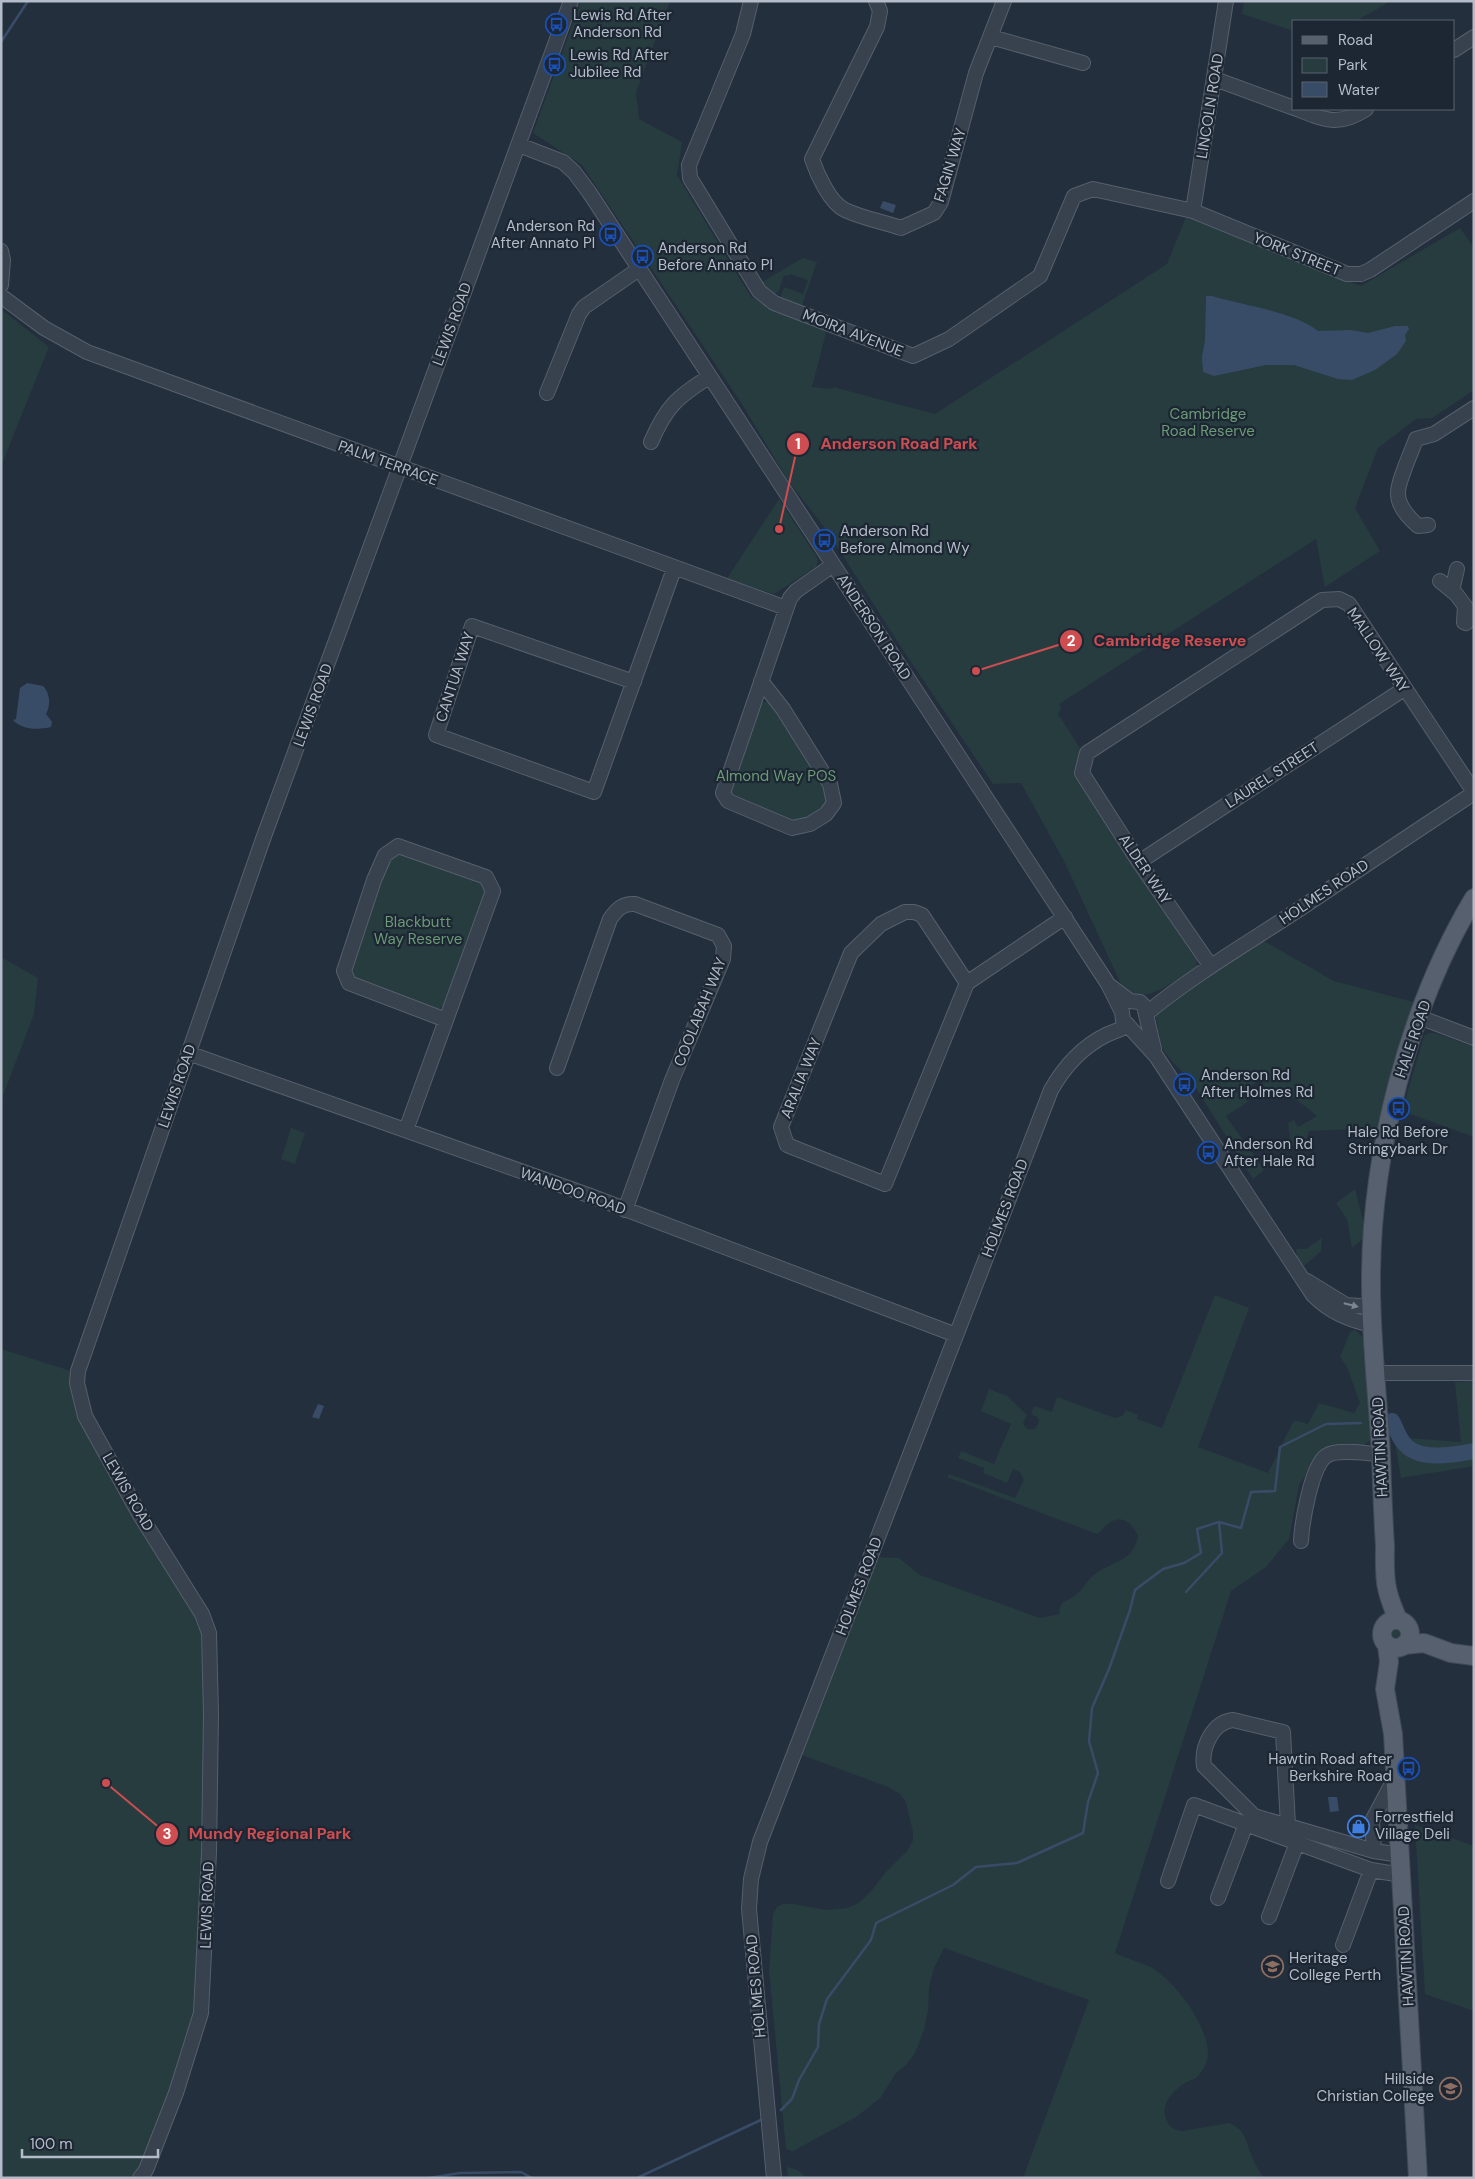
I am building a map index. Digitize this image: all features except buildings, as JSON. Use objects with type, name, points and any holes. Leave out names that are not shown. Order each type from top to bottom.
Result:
[{"type":"main road","name":"HALE ROAD","points":[[1372,1316],[1371,1265],[1381,1169],[1395,1096],[1403,1064],[1419,1017],[1453,934],[1474,898]]},
{"type":"main road","name":"HAWTIN ROAD","points":[[1372,1316],[1381,1454],[1386,1587],[1383,1600],[1396,1625],[1410,1635],[1398,1646],[1396,1676],[1397,1715],[1393,1734],[1418,2178]]},
{"type":"main road","points":[[1396,1625],[1459,1645],[1471,1655],[1451,1653],[1424,1643],[1398,1646],[1382,1636],[1396,1625]]},
{"type":"street","name":"LEWIS ROAD","points":[[140,2178],[146,2170],[176,2093],[201,2013],[209,1852],[211,1714],[209,1633],[202,1614],[140,1515],[85,1416],[77,1383],[78,1371],[263,839],[571,1]]},
{"type":"street","name":"MOIRA AVENUE","points":[[751,1],[743,34],[689,165],[690,178],[759,291],[774,303],[913,356],[950,340],[1040,276],[1074,196],[1093,190],[1193,211]]},
{"type":"street","name":"FAGIN WAY","points":[[876,1],[880,11],[877,27],[812,159],[817,175],[834,201],[844,210],[901,228],[934,214],[941,202],[976,73],[1004,1]]},
{"type":"street","name":"LINCOLN ROAD","points":[[1193,211],[1226,1]]},
{"type":"street","points":[[991,37],[1083,63]]},
{"type":"street","points":[[1455,49],[1474,37]]},
{"type":"street","points":[[1215,79],[1292,107]]},
{"type":"street","points":[[1300,110],[1326,120],[1342,121],[1364,110]]},
{"type":"street","name":"ANDERSON ROAD","points":[[519,145],[556,158],[568,165],[589,192],[1065,917],[1108,984],[1125,1019],[1156,1056],[1312,1295],[1328,1308],[1350,1320],[1372,1316]]},
{"type":"street","name":"YORK STREET","points":[[1193,211],[1346,274],[1361,274],[1474,201]]},
{"type":"street","points":[[1,251],[3,260],[1,285]]},
{"type":"street","points":[[547,393],[579,314],[584,307],[639,269]]},
{"type":"street","name":"PALM TERRACE","points":[[1,296],[44,328],[87,352],[674,569],[786,608]]},
{"type":"street","points":[[651,442],[663,415],[672,403],[709,377]]},
{"type":"street","points":[[1428,525],[1418,526],[1413,522],[1401,506],[1398,496],[1416,438],[1434,434],[1474,408]]},
{"type":"street","points":[[761,681],[783,709],[830,784],[834,803],[826,814],[810,824],[792,828],[728,801],[723,793],[761,681],[786,608],[796,591],[833,565]]},
{"type":"street","name":"CANTUA WAY","points":[[634,682],[472,626],[436,735],[594,792],[634,682],[674,569]]},
{"type":"street","points":[[1452,591],[1457,569]]},
{"type":"street","points":[[1440,581],[1471,611]]},
{"type":"street","name":"MALLOW WAY","points":[[1082,772],[1087,753],[1322,600],[1339,599],[1349,604],[1474,793]]},
{"type":"street","name":"LAUREL STREET","points":[[1139,862],[1404,689]]},
{"type":"street","name":"ALDER WAY","points":[[1082,772],[1139,862],[1210,965]]},
{"type":"street","name":"HOLMES ROAD","points":[[1141,1008],[1174,990],[1210,965],[1309,903],[1362,865],[1474,793]]},
{"type":"street","points":[[406,1130],[493,891],[486,878],[398,846],[385,855],[374,880],[344,971],[349,983],[446,1020]]},
{"type":"street","name":"COOLABAH WAY","points":[[557,1068],[610,919],[621,907],[635,904],[718,935],[724,946],[723,959],[672,1080],[625,1210]]},
{"type":"street","name":"ARALIA WAY","points":[[905,912],[914,912],[922,915],[967,983],[885,1184],[787,1145],[781,1127],[851,953],[881,924],[905,912]]},
{"type":"street","points":[[967,983],[1065,917]]},
{"type":"street","name":"ANDERSON ROAD","points":[[1108,984],[1141,1008],[1156,1056]]},
{"type":"street","points":[[1123,1006],[1141,1008],[1140,1025],[1125,1019],[1123,1006]]},
{"type":"street","points":[[1419,1017],[1474,1038]]},
{"type":"street","name":"HOLMES ROAD","points":[[774,2178],[749,1909],[751,1879],[760,1842],[1050,1090],[1075,1056],[1125,1019]]},
{"type":"street","name":"WANDOO ROAD","points":[[188,1053],[625,1210],[956,1335]]},
{"type":"street","points":[[1376,1373],[1474,1374]]},
{"type":"street","points":[[1301,1541],[1302,1516],[1319,1466],[1327,1456],[1339,1452],[1381,1454]]},
{"type":"street","points":[[1288,1825],[1284,1732],[1233,1720],[1224,1721],[1216,1727],[1207,1743],[1203,1759],[1204,1766],[1254,1816],[1374,1851],[1401,1855]]},
{"type":"street","points":[[1374,1851],[1372,1822],[1396,1775]]},
{"type":"street","points":[[1168,1881],[1194,1805],[1371,1870],[1402,1875]]},
{"type":"street","points":[[1218,1898],[1246,1824]]},
{"type":"street","points":[[1269,1917],[1297,1843]]},
{"type":"street","points":[[1343,1945],[1371,1870]]},
{"type":"green space","name":"Cambridge Road Reserve","points":[[581,1],[670,1],[636,92],[639,119],[682,142],[677,175],[751,297],[810,324],[827,329],[812,387],[833,389],[833,387],[935,414],[1167,264],[1186,217],[1361,286],[1460,228],[1474,248],[1474,390],[1432,418],[1416,419],[1378,448],[1355,508],[1380,551],[1325,587],[1316,539],[1059,704],[1061,707],[1058,714],[1084,754],[1079,774],[1198,956],[1196,967],[1170,984],[1149,994],[1139,995],[1121,984],[1065,863],[1021,783],[993,784],[895,638],[828,532],[789,482],[742,404],[582,165],[533,133]]},
{"type":"green space","points":[[1244,1],[1391,1],[1358,20],[1292,20],[1292,30],[1242,14]]},
{"type":"green space","points":[[803,258],[817,262],[802,305],[802,311],[779,302],[784,287],[803,294],[808,280],[790,274],[788,276],[784,275],[776,296],[762,282]]},
{"type":"green space","points":[[1,309],[49,347],[1,466]]},
{"type":"green space","points":[[779,499],[818,559],[816,567],[774,594],[726,580]]},
{"type":"green space","name":"Almond Way POS","points":[[770,699],[834,803],[792,828],[734,802],[729,790],[758,706]]},
{"type":"green space","name":"Blackbutt Way Reserve","points":[[399,853],[481,882],[486,891],[445,1005],[436,1010],[354,981],[350,971],[390,858]]},
{"type":"green space","points":[[1262,940],[1334,981],[1417,1003],[1381,1128],[1309,1131],[1302,1151],[1291,1145],[1288,1123],[1294,1120],[1298,1127],[1317,1116],[1297,1100],[1272,1092],[1269,1094],[1260,1080],[1241,1092],[1248,1102],[1226,1116],[1264,1170],[1253,1179],[1191,1080],[1174,1064],[1162,1048],[1155,1013]]},
{"type":"green space","points":[[1,957],[38,978],[34,1014],[1,1101]]},
{"type":"green space","points":[[1429,1033],[1435,1033],[1474,1047],[1474,1137],[1402,1111],[1424,1036]]},
{"type":"green space","points":[[291,1128],[305,1133],[295,1164],[281,1159]]},
{"type":"green space","points":[[1355,1189],[1367,1235],[1352,1248],[1347,1219],[1336,1203]]},
{"type":"green space","points":[[1322,1238],[1321,1251],[1304,1266],[1297,1258],[1296,1249],[1306,1249]]},
{"type":"green space","points":[[1215,1295],[1249,1308],[1198,1447],[1268,1473],[1294,1420],[1308,1424],[1319,1403],[1354,1413],[1360,1403],[1347,1367],[1340,1357],[1350,1332],[1355,1330],[1363,1337],[1366,1344],[1372,1433],[1371,1440],[1362,1446],[1345,1443],[1320,1454],[1299,1485],[1289,1539],[1266,1567],[1231,1591],[1115,1953],[1145,1964],[1172,1984],[1197,2018],[1207,2042],[1208,2056],[1201,2072],[1196,2078],[1177,2089],[1166,2104],[1165,2115],[1168,2123],[1173,2128],[1182,2131],[1229,2123],[1235,2126],[1243,2134],[1263,2178],[1023,2178],[1089,2000],[944,1948],[934,1968],[929,1987],[928,2010],[924,2030],[915,2053],[907,2064],[896,2073],[881,2097],[856,2117],[793,2151],[786,2149],[769,1970],[773,1914],[777,1907],[783,1904],[827,1910],[847,1908],[859,1903],[907,1851],[913,1841],[913,1832],[906,1802],[900,1794],[888,1787],[802,1755],[877,1557],[899,1558],[920,1575],[1040,1618],[1060,1614],[1063,1603],[1075,1596],[1092,1577],[1121,1560],[1132,1551],[1138,1536],[1130,1524],[1123,1520],[1114,1520],[1097,1534],[947,1477],[949,1474],[1015,1498],[1024,1480],[1020,1472],[1013,1469],[1007,1483],[983,1473],[984,1468],[958,1458],[961,1451],[994,1464],[1011,1424],[981,1411],[989,1389],[1007,1396],[1027,1415],[1023,1423],[1026,1428],[1030,1429],[1036,1428],[1039,1421],[1037,1417],[1031,1414],[1034,1406],[1052,1412],[1057,1397],[1115,1418],[1122,1416],[1126,1410],[1138,1415],[1137,1419],[1162,1428]]},
{"type":"green space","points":[[1,1349],[71,1371],[78,1371],[79,1395],[209,1633],[201,2013],[140,2178],[1,2178]]},
{"type":"green space","points":[[1474,1381],[1474,1466],[1401,1478],[1394,1437],[1461,1442],[1455,1382]]},
{"type":"green space","points":[[1396,1629],[1402,1635],[1396,1641],[1390,1635]]},
{"type":"green space","points":[[1415,1825],[1474,1846],[1474,2011],[1425,1994]]},
{"type":"green space","points":[[787,2167],[798,2170],[807,2178],[788,2178]]},
{"type":"water","points":[[883,201],[896,205],[893,213],[880,208]]},
{"type":"water","points":[[1206,296],[1282,314],[1308,324],[1318,331],[1351,330],[1368,333],[1395,326],[1408,326],[1409,329],[1405,335],[1406,341],[1397,354],[1375,370],[1352,380],[1338,379],[1294,365],[1266,365],[1214,376],[1203,372],[1202,356],[1205,341]]},
{"type":"water","points":[[27,683],[43,686],[47,692],[49,703],[46,714],[52,722],[51,727],[31,728],[21,726],[13,720],[16,719],[20,688]]},
{"type":"water","points":[[318,1404],[324,1406],[319,1419],[312,1417]]},
{"type":"water","points":[[1328,1797],[1337,1797],[1339,1811],[1330,1812]]},
{"type":"waterway","points":[[1,42],[28,1]]},
{"type":"waterway","points":[[1392,1421],[1403,1442],[1417,1452],[1426,1455],[1446,1455],[1474,1451]]},
{"type":"waterway","points":[[1186,1592],[1222,1553],[1219,1522],[1241,1528],[1251,1492],[1275,1491],[1280,1447],[1326,1424],[1361,1423]]},
{"type":"waterway","points":[[781,2110],[792,2099],[799,2080],[818,2047],[819,2024],[827,1999],[871,1940],[876,1923],[953,1885],[976,1867],[1017,1863],[1083,1833],[1088,1802],[1098,1773],[1089,1741],[1092,1708],[1109,1669],[1130,1610],[1135,1590],[1163,1569],[1184,1563],[1201,1553],[1197,1529],[1219,1522]]},
{"type":"waterway","points":[[637,2178],[763,2119]]},
{"type":"waterway","points":[[429,2178],[460,2173],[521,2172],[532,2178]]},
{"type":"place","name":"Lewis Rd After Anderson Rd","points":[[557,24]]},
{"type":"place","name":"Lewis Rd After Jubilee Rd","points":[[554,64]]},
{"type":"place","name":"Anderson Rd After Annato Pl","points":[[611,235]]},
{"type":"place","name":"Anderson Rd Before Annato Pl","points":[[642,257]]},
{"type":"place","name":"Anderson Road Park","points":[[779,529]]},
{"type":"place","name":"Anderson Rd Before Almond Wy","points":[[824,540]]},
{"type":"place","name":"Cambridge Reserve","points":[[976,671]]},
{"type":"place","name":"Anderson Rd After Holmes Rd","points":[[1185,1084]]},
{"type":"place","name":"Hale Rd Before Stringybark Dr","points":[[1398,1109]]},
{"type":"place","name":"Anderson Rd After Hale Rd","points":[[1208,1153]]},
{"type":"place","name":"Hawtin Road after Berkshire Road","points":[[1408,1768]]},
{"type":"place","name":"Mundy Regional Park","points":[[106,1783]]},
{"type":"place","name":"Forrestfield Village Deli","points":[[1359,1826]]},
{"type":"place","name":"Heritage College Perth","points":[[1273,1967]]},
{"type":"place","name":"Hillside Christian College","points":[[1450,2088]]}]
